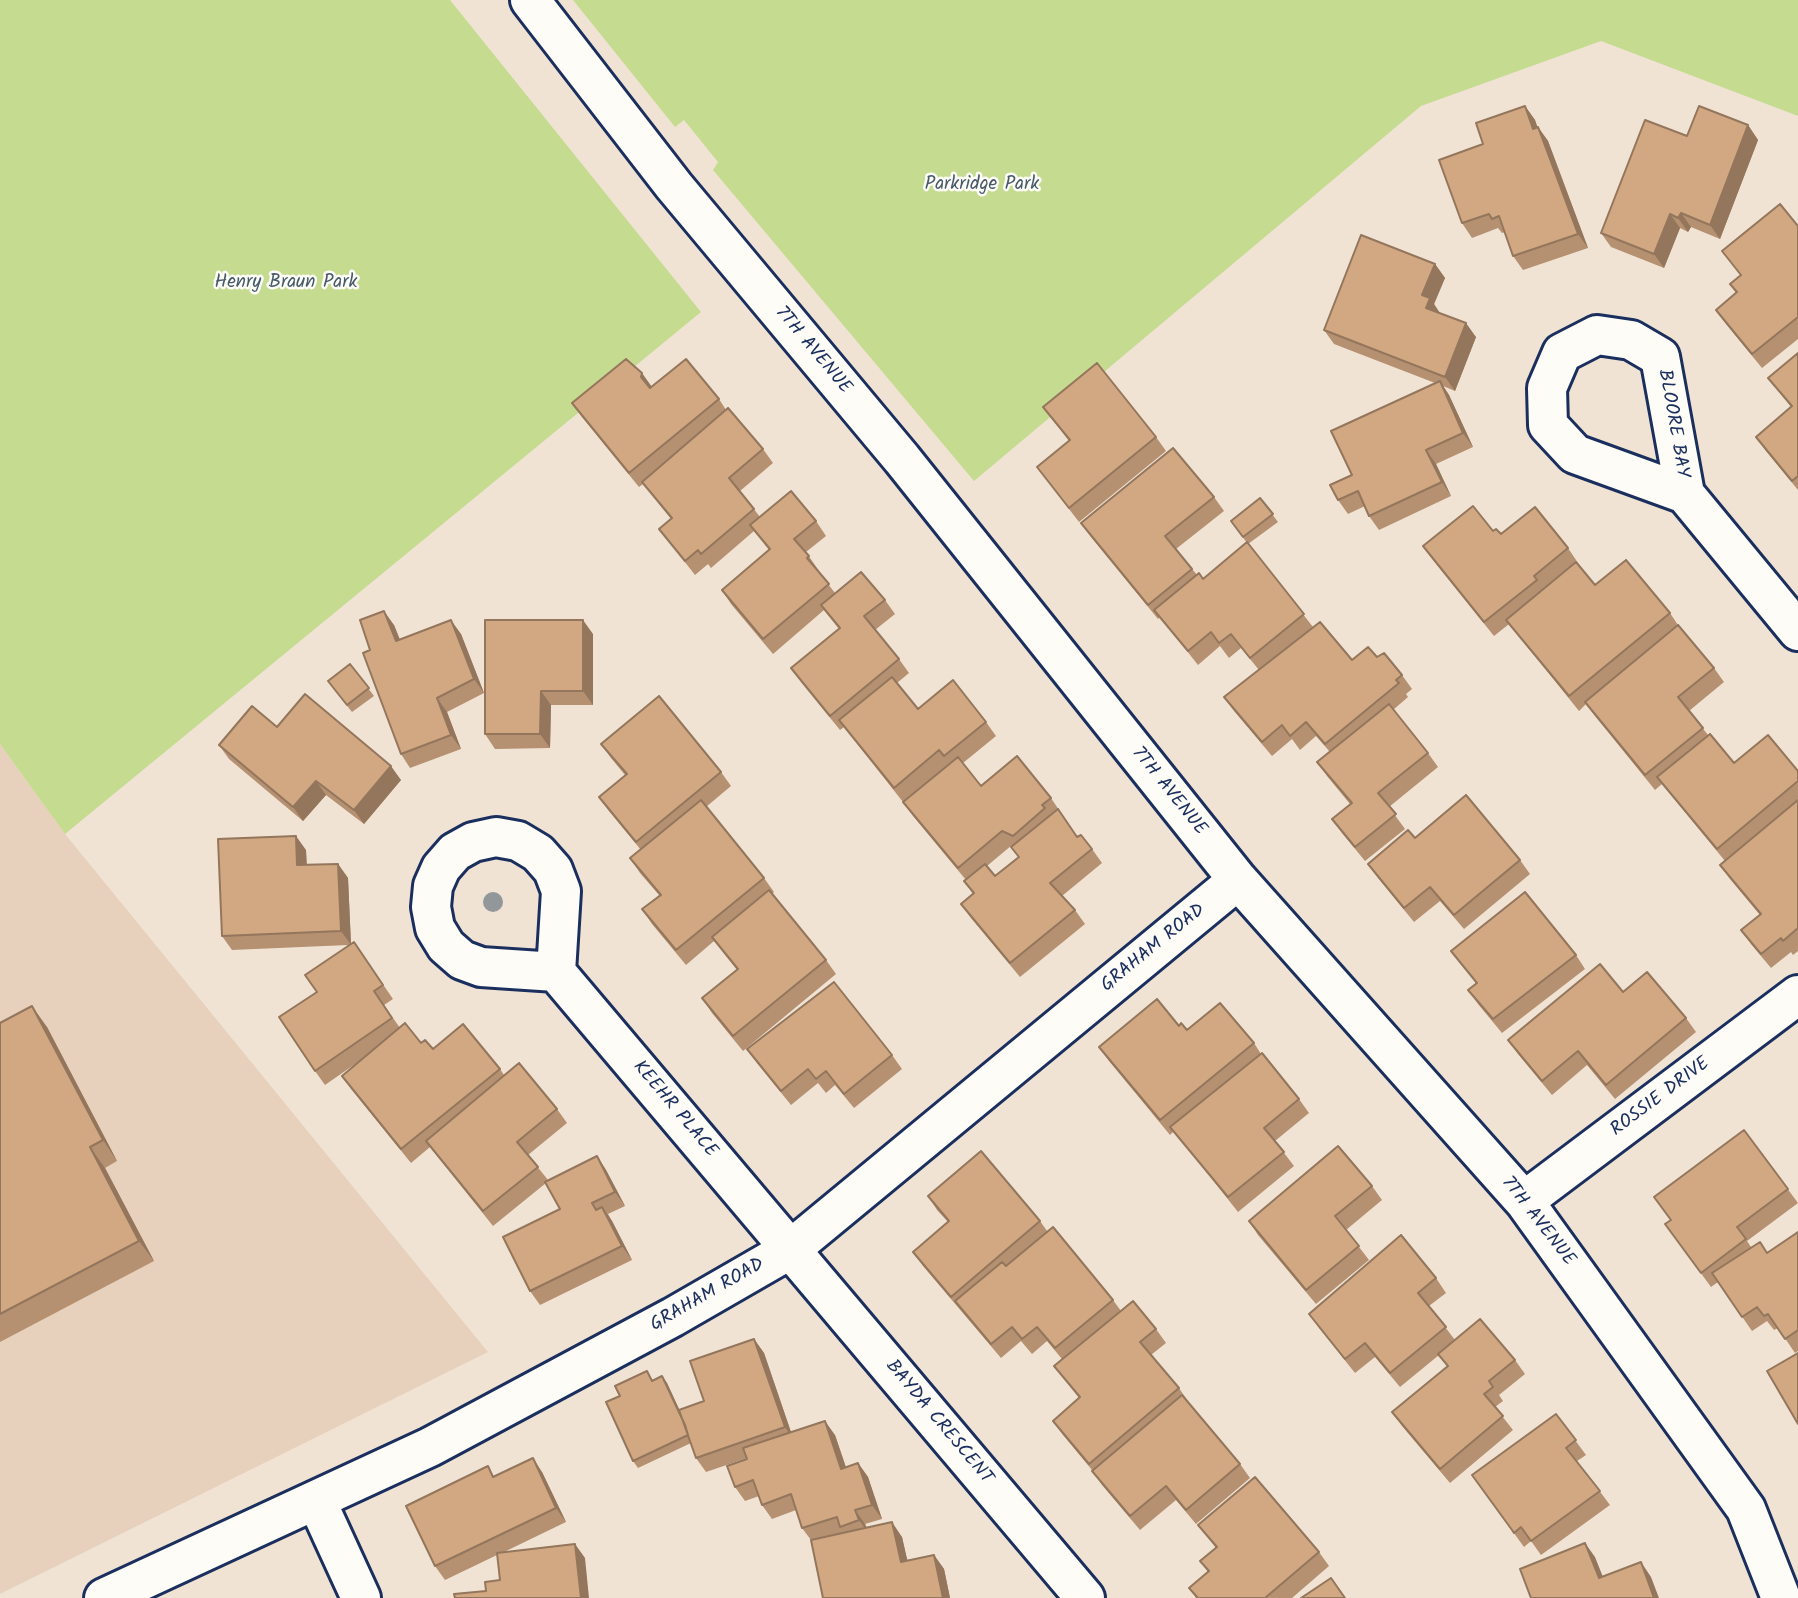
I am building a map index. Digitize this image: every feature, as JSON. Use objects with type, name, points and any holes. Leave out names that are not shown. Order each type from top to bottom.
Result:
[{"type":"street","name":"7TH AVENUE","points":[[530,0],[674,186],[902,459],[1238,880],[1524,1201],[1746,1508],[1781,1598]]},
{"type":"street","name":"BLOORE BAY","points":[[1685,494],[1798,631]]},
{"type":"street","name":"GRAHAM ROAD","points":[[104,1598],[317,1502],[455,1434],[791,1249],[1238,880]]},
{"type":"street","name":"KEEHR PLACE","points":[[556,972],[791,1249]]},
{"type":"street","name":"ROSSIE DRIVE","points":[[1524,1201],[1798,995]]},
{"type":"street","name":"BAYDA CRESCENT","points":[[791,1249],[1085,1598]]},
{"type":"street","points":[[317,1502],[361,1598]]},
{"type":"shaded area","points":[[0,744],[65,834],[488,1352],[0,1594]]},
{"type":"green space","name":"Henry Braun Park","points":[[0,0],[450,0],[701,312],[65,834],[0,744]]},
{"type":"green space","name":"Parkridge Park","points":[[573,0],[1798,0],[1798,116],[1601,41],[1421,106],[974,481],[713,170],[718,162],[684,120],[675,127]]},
{"type":"building","points":[[1525,106],[1533,129],[1538,127],[1578,234],[1513,256],[1499,216],[1492,219],[1489,214],[1462,223],[1439,160],[1483,144],[1476,123]]},
{"type":"building","points":[[1699,106],[1748,125],[1710,225],[1681,213],[1678,218],[1670,214],[1654,254],[1601,233],[1645,120],[1687,136]]},
{"type":"building","points":[[1780,204],[1798,226],[1798,317],[1752,354],[1716,310],[1737,292],[1730,284],[1741,275],[1722,251]]},
{"type":"building","points":[[1361,235],[1435,264],[1422,295],[1430,298],[1426,308],[1466,323],[1445,377],[1324,330]]},
{"type":"building","points":[[1798,353],[1798,476],[1792,481],[1756,437],[1792,406],[1768,378]]},
{"type":"building","points":[[626,359],[642,373],[641,377],[650,388],[686,359],[719,399],[629,473],[572,403]]},
{"type":"building","points":[[1097,363],[1156,437],[1069,508],[1037,467],[1070,440],[1043,407]]},
{"type":"building","points":[[1440,381],[1463,433],[1426,450],[1442,482],[1369,516],[1358,491],[1338,500],[1330,485],[1352,475],[1331,431]]},
{"type":"building","points":[[728,408],[763,449],[729,478],[754,509],[701,554],[698,550],[685,561],[659,529],[672,518],[642,482]]},
{"type":"building","points":[[1173,448],[1214,497],[1165,536],[1192,569],[1148,605],[1081,523]]},
{"type":"building","points":[[791,491],[816,521],[794,539],[829,584],[763,639],[722,590],[770,549],[750,525]]},
{"type":"building","points":[[1260,498],[1273,514],[1243,537],[1231,521]]},
{"type":"building","points":[[1473,506],[1493,531],[1496,529],[1501,534],[1535,507],[1568,548],[1534,576],[1537,580],[1484,622],[1423,546]]},
{"type":"building","points":[[1247,542],[1304,614],[1250,658],[1231,634],[1219,643],[1211,632],[1188,651],[1154,610],[1199,573],[1203,579]]},
{"type":"building","points":[[1626,560],[1670,613],[1569,696],[1506,620],[1576,562],[1595,585]]},
{"type":"building","points":[[861,572],[885,600],[864,616],[899,659],[830,716],[791,668],[840,628],[821,605]]},
{"type":"building","points":[[384,611],[396,641],[451,620],[474,679],[437,698],[451,735],[401,754],[363,653],[370,650],[360,620]]},
{"type":"building","points":[[485,620],[583,620],[583,691],[541,691],[540,734],[485,734]]},
{"type":"building","points":[[1320,622],[1352,660],[1368,647],[1377,657],[1384,653],[1402,675],[1396,680],[1399,683],[1325,744],[1306,722],[1290,736],[1282,725],[1262,742],[1224,697]]},
{"type":"building","points":[[1678,625],[1714,668],[1678,697],[1703,728],[1645,775],[1585,702]]},
{"type":"building","points":[[350,664],[369,688],[347,705],[328,681]]},
{"type":"building","points":[[892,677],[918,709],[953,680],[986,722],[944,756],[939,750],[894,788],[839,720]]},
{"type":"building","points":[[305,694],[391,766],[354,810],[316,781],[293,807],[219,745],[252,706],[277,727]]},
{"type":"building","points":[[659,696],[721,772],[636,842],[599,797],[627,774],[601,744]]},
{"type":"building","points":[[1389,704],[1428,753],[1378,793],[1396,814],[1355,847],[1332,819],[1352,803],[1317,762]]},
{"type":"building","points":[[1710,734],[1734,763],[1768,735],[1798,771],[1798,781],[1717,849],[1657,777]]},
{"type":"building","points":[[1017,756],[1051,798],[1042,805],[1045,808],[1013,836],[1002,831],[958,868],[903,802],[958,757],[981,786]]},
{"type":"building","points":[[1466,795],[1520,860],[1454,915],[1430,887],[1404,908],[1368,864],[1408,830],[1415,838]]},
{"type":"building","points":[[701,800],[764,878],[676,950],[642,909],[661,895],[630,858]]},
{"type":"building","points":[[1798,800],[1798,928],[1761,954],[1741,930],[1761,914],[1720,865]]},
{"type":"building","points":[[1058,809],[1077,837],[1081,835],[1092,849],[1050,883],[1075,910],[1010,963],[961,904],[974,893],[964,881],[985,864],[995,876],[1019,857],[1011,847]]},
{"type":"building","points":[[296,836],[297,865],[338,864],[341,931],[222,936],[218,839]]},
{"type":"building","points":[[769,890],[826,960],[733,1036],[702,998],[738,969],[712,937]]},
{"type":"building","points":[[1525,892],[1576,955],[1493,1019],[1468,990],[1477,983],[1451,951]]},
{"type":"building","points":[[354,942],[383,985],[374,991],[392,1018],[315,1071],[279,1017],[317,992],[305,975]]},
{"type":"building","points":[[1600,964],[1623,992],[1647,972],[1686,1018],[1606,1085],[1578,1051],[1542,1081],[1508,1040]]},
{"type":"building","points":[[834,982],[892,1055],[844,1094],[826,1071],[816,1079],[808,1069],[781,1091],[747,1049]]},
{"type":"building","points":[[1157,999],[1179,1026],[1181,1023],[1187,1030],[1220,1003],[1254,1043],[1160,1120],[1099,1047]]},
{"type":"building","points":[[32,1006],[103,1140],[90,1147],[139,1241],[0,1314],[0,1023]]},
{"type":"building","points":[[405,1023],[421,1043],[425,1040],[433,1049],[463,1024],[500,1069],[401,1149],[342,1076]]},
{"type":"building","points":[[1262,1053],[1299,1099],[1264,1128],[1284,1152],[1228,1197],[1170,1127]]},
{"type":"building","points":[[519,1063],[557,1109],[517,1142],[538,1167],[483,1211],[426,1141]]},
{"type":"building","points":[[1744,1130],[1788,1189],[1737,1227],[1746,1239],[1701,1273],[1665,1224],[1671,1220],[1654,1197]]},
{"type":"building","points":[[1338,1146],[1372,1186],[1335,1216],[1359,1246],[1306,1290],[1249,1221]]},
{"type":"building","points":[[981,1151],[1040,1221],[951,1297],[913,1252],[949,1221],[928,1196]]},
{"type":"building","points":[[597,1156],[615,1192],[592,1203],[596,1210],[602,1207],[622,1246],[530,1291],[503,1237],[560,1209],[545,1182]]},
{"type":"building","points":[[1053,1227],[1113,1300],[1055,1348],[1037,1327],[1022,1339],[1012,1327],[991,1344],[955,1301],[1002,1262],[1006,1266]]},
{"type":"building","points":[[1798,1232],[1798,1330],[1785,1339],[1768,1314],[1764,1316],[1757,1307],[1742,1317],[1712,1273],[1760,1242],[1767,1253]]},
{"type":"building","points":[[1401,1235],[1436,1278],[1418,1293],[1446,1327],[1390,1373],[1365,1343],[1345,1359],[1309,1314]]},
{"type":"building","points":[[1133,1301],[1156,1329],[1140,1342],[1179,1388],[1089,1464],[1053,1421],[1080,1397],[1054,1366]]},
{"type":"building","points":[[1480,1319],[1515,1360],[1489,1381],[1493,1387],[1484,1394],[1503,1416],[1440,1469],[1392,1412],[1448,1366],[1438,1354]]},
{"type":"building","points":[[754,1339],[785,1427],[696,1458],[679,1410],[704,1401],[690,1361]]},
{"type":"building","points":[[1798,1353],[1798,1424],[1767,1371]]},
{"type":"building","points":[[647,1371],[652,1381],[662,1376],[688,1435],[633,1461],[606,1402],[620,1396],[615,1386]]},
{"type":"building","points":[[1182,1395],[1240,1464],[1186,1510],[1166,1486],[1130,1516],[1092,1471]]},
{"type":"building","points":[[1556,1414],[1576,1440],[1566,1448],[1600,1491],[1531,1541],[1521,1527],[1514,1533],[1472,1475]]},
{"type":"building","points":[[825,1421],[841,1469],[858,1463],[872,1505],[855,1510],[859,1520],[840,1527],[837,1517],[802,1528],[791,1494],[762,1505],[753,1480],[735,1487],[727,1466],[747,1459],[743,1448]]},
{"type":"building","points":[[533,1458],[556,1508],[435,1566],[406,1506],[488,1466],[493,1477]]},
{"type":"building","points":[[1255,1477],[1319,1552],[1265,1598],[1198,1598],[1189,1588],[1209,1571],[1200,1561],[1217,1547],[1198,1525]]},
{"type":"building","points":[[892,1522],[901,1562],[934,1555],[943,1598],[823,1598],[811,1540]]},
{"type":"building","points":[[1585,1543],[1599,1578],[1641,1562],[1654,1598],[1531,1598],[1520,1569]]},
{"type":"building","points":[[575,1544],[581,1598],[455,1598],[454,1594],[486,1591],[485,1582],[500,1580],[497,1553]]},
{"type":"building","points":[[1331,1578],[1345,1598],[1301,1598]]}]
